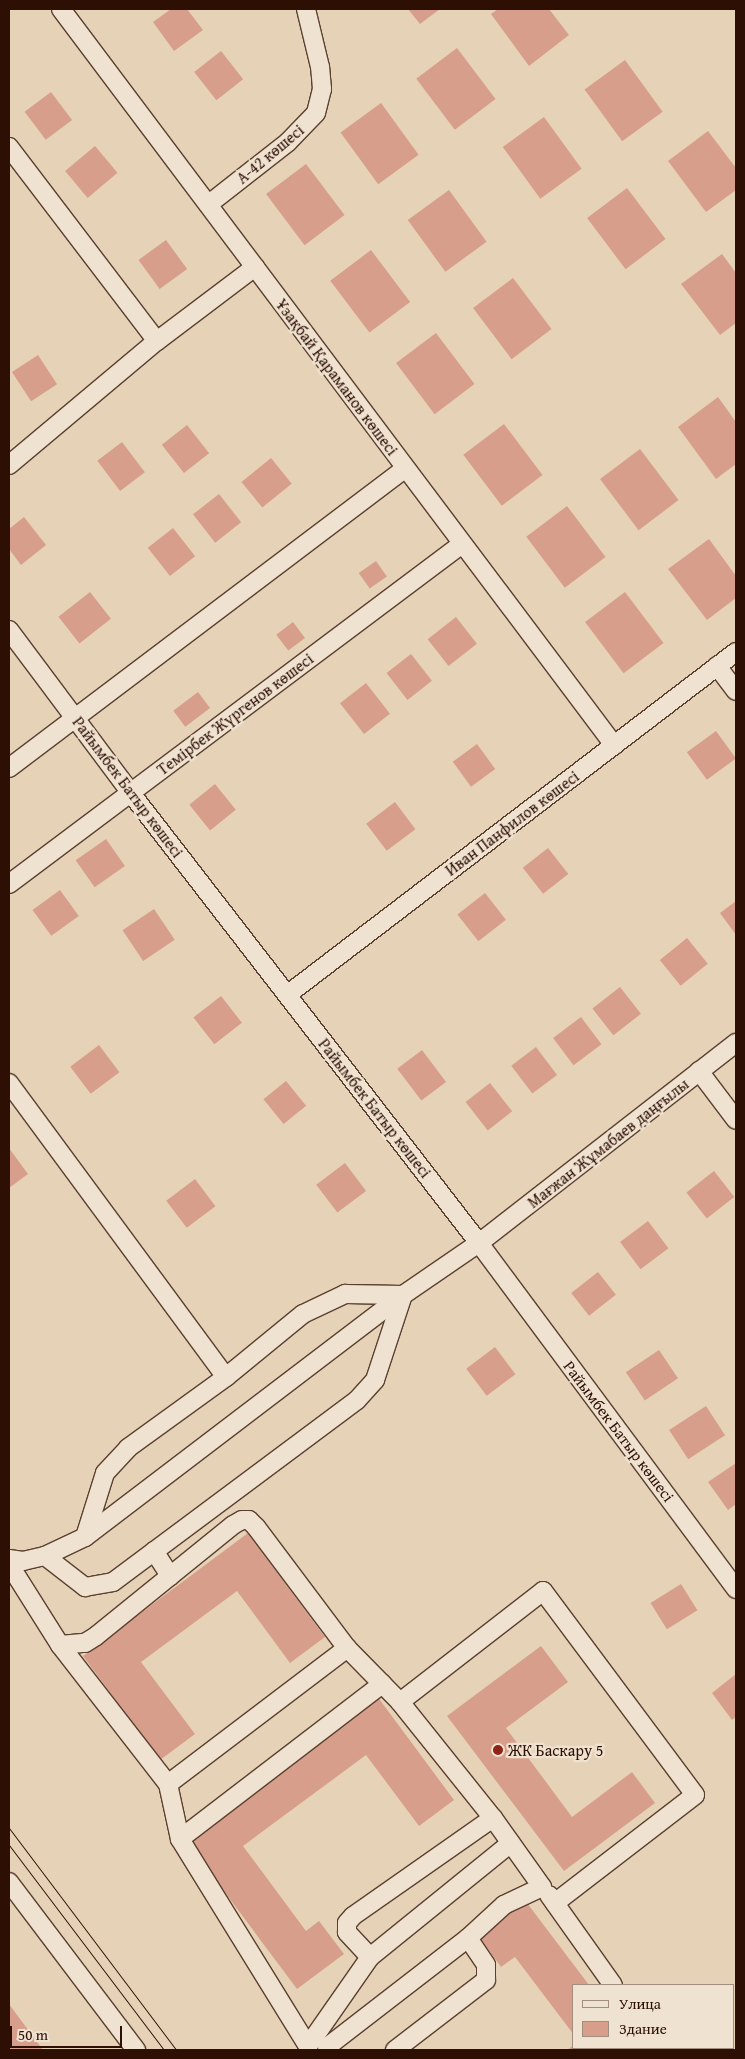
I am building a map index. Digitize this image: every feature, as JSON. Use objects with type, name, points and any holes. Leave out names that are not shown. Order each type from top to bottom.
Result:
[{"type":"street","name":"Ұзақбай Қараманов көшесі","points":[[61,9],[614,746]]},
{"type":"street","name":"А-42 көшесі","points":[[209,204],[288,142],[316,113],[322,89],[320,67],[306,9]]},
{"type":"street","points":[[9,147],[158,340]]},
{"type":"street","points":[[9,465],[158,340],[255,267]]},
{"type":"street","points":[[9,768],[405,469]]},
{"type":"street","name":"Темірбек Жүргенов көшесі","points":[[9,884],[462,544]]},
{"type":"street","name":"Райымбек Батыр көшесі","points":[[9,630],[130,792],[480,1243],[736,1589]]},
{"type":"street","name":"Иван Панфилов көшесі","points":[[287,995],[736,652]]},
{"type":"street","points":[[717,666],[736,691]]},
{"type":"street","name":"Мағжан Жұмабаев даңғылы","points":[[9,1560],[23,1561],[46,1556],[85,1537],[403,1295],[480,1243],[736,1043]]},
{"type":"street","points":[[699,1071],[736,1120]]},
{"type":"street","points":[[9,1083],[226,1377]]},
{"type":"street","points":[[46,1556],[85,1587],[113,1582],[357,1400],[375,1380],[403,1295],[345,1294],[303,1314],[226,1377],[128,1448],[105,1472],[85,1537]]},
{"type":"street","points":[[60,1645],[85,1643],[233,1525],[242,1520],[249,1520],[280,1556],[304,1592],[347,1648],[400,1702],[493,1818],[612,1984]]},
{"type":"street","points":[[154,1551],[170,1576]]},
{"type":"street","points":[[9,1564],[60,1645],[168,1784],[180,1839],[304,2048]]},
{"type":"street","points":[[400,1702],[543,1591],[695,1795],[555,1903]]},
{"type":"street","points":[[168,1784],[347,1648]]},
{"type":"street","points":[[180,1839],[382,1684]]},
{"type":"street","points":[[370,1957],[347,1932],[347,1923],[353,1916],[493,1818]]},
{"type":"street","points":[[304,2048],[370,1957],[511,1843]]},
{"type":"street","points":[[9,1882],[136,2050]]},
{"type":"street","points":[[304,2048],[328,2048],[468,1938],[504,1905],[542,1886]]},
{"type":"street","points":[[395,2050],[486,1980],[486,1965],[468,1938]]},
{"type":"building","points":[[171,9],[187,9],[203,30],[174,51],[153,22]]},
{"type":"building","points":[[408,9],[440,9],[420,24]]},
{"type":"building","points":[[498,9],[549,9],[569,35],[529,66],[491,14]]},
{"type":"building","points":[[457,48],[496,99],[455,130],[416,79]]},
{"type":"building","points":[[221,51],[243,79],[216,100],[194,72]]},
{"type":"building","points":[[625,60],[663,112],[622,141],[585,89]]},
{"type":"building","points":[[51,92],[72,120],[46,140],[25,112]]},
{"type":"building","points":[[381,103],[419,155],[378,184],[341,132]]},
{"type":"building","points":[[544,117],[582,169],[540,199],[503,147]]},
{"type":"building","points":[[708,131],[736,168],[736,190],[706,212],[668,161]]},
{"type":"building","points":[[95,146],[117,173],[88,198],[65,171]]},
{"type":"building","points":[[306,164],[345,215],[305,245],[266,194]]},
{"type":"building","points":[[627,188],[666,239],[626,269],[587,218]]},
{"type":"building","points":[[449,190],[487,242],[445,272],[408,220]]},
{"type":"building","points":[[166,240],[187,269],[160,289],[138,260]]},
{"type":"building","points":[[371,250],[410,302],[369,333],[330,281]]},
{"type":"building","points":[[722,254],[736,273],[736,323],[720,335],[681,284]]},
{"type":"building","points":[[513,278],[552,329],[512,359],[473,308]]},
{"type":"building","points":[[436,333],[475,384],[435,414],[396,363]]},
{"type":"building","points":[[38,355],[57,384],[31,401],[12,372]]},
{"type":"building","points":[[718,397],[736,422],[736,464],[716,479],[678,427]]},
{"type":"building","points":[[504,424],[543,475],[502,506],[463,455]]},
{"type":"building","points":[[187,425],[209,453],[184,473],[162,445]]},
{"type":"building","points":[[122,442],[145,472],[120,491],[97,461]]},
{"type":"building","points":[[640,449],[679,500],[639,530],[600,479]]},
{"type":"building","points":[[271,458],[292,484],[262,508],[241,482]]},
{"type":"building","points":[[219,494],[241,522],[215,543],[193,514]]},
{"type":"building","points":[[567,506],[606,557],[565,588],[526,537]]},
{"type":"building","points":[[24,517],[46,545],[21,565],[9,549],[9,529]]},
{"type":"building","points":[[173,528],[195,556],[170,576],[148,548]]},
{"type":"building","points":[[709,539],[736,576],[736,598],[707,620],[668,569]]},
{"type":"building","points":[[376,561],[387,577],[370,589],[359,573]]},
{"type":"building","points":[[90,592],[111,619],[79,643],[58,617]]},
{"type":"building","points":[[625,592],[664,643],[624,673],[585,622]]},
{"type":"building","points":[[456,617],[477,644],[449,666],[428,639]]},
{"type":"building","points":[[293,622],[305,638],[288,651],[276,635]]},
{"type":"building","points":[[411,654],[432,681],[408,700],[387,673]]},
{"type":"building","points":[[366,683],[390,714],[364,734],[340,703]]},
{"type":"building","points":[[198,692],[210,708],[185,727],[173,711]]},
{"type":"building","points":[[716,731],[736,759],[707,780],[687,752]]},
{"type":"building","points":[[477,744],[495,769],[471,787],[453,762]]},
{"type":"building","points":[[215,784],[236,810],[210,830],[189,805]]},
{"type":"building","points":[[395,802],[415,829],[387,851],[366,824]]},
{"type":"building","points":[[106,839],[125,866],[95,887],[76,860]]},
{"type":"building","points":[[548,848],[568,874],[543,894],[523,868]]},
{"type":"building","points":[[60,890],[79,916],[51,936],[32,910]]},
{"type":"building","points":[[485,893],[506,920],[478,941],[457,915]]},
{"type":"building","points":[[736,901],[736,935],[720,913]]},
{"type":"building","points":[[154,909],[175,940],[143,961],[122,930]]},
{"type":"building","points":[[687,938],[708,964],[681,986],[660,960]]},
{"type":"building","points":[[620,987],[641,1014],[613,1035],[592,1009]]},
{"type":"building","points":[[221,996],[242,1023],[214,1044],[193,1018]]},
{"type":"building","points":[[581,1017],[601,1044],[574,1065],[553,1038]]},
{"type":"building","points":[[99,1045],[119,1072],[91,1094],[70,1067]]},
{"type":"building","points":[[536,1047],[557,1075],[532,1094],[511,1066]]},
{"type":"building","points":[[422,1050],[446,1082],[421,1101],[397,1069]]},
{"type":"building","points":[[286,1081],[306,1106],[284,1124],[263,1099]]},
{"type":"building","points":[[490,1083],[512,1111],[488,1130],[466,1102]]},
{"type":"building","points":[[9,1148],[28,1174],[9,1188]]},
{"type":"building","points":[[345,1163],[366,1191],[337,1213],[316,1185]]},
{"type":"building","points":[[714,1171],[734,1197],[707,1219],[686,1193]]},
{"type":"building","points":[[195,1179],[215,1206],[187,1228],[166,1201]]},
{"type":"building","points":[[648,1221],[668,1248],[641,1269],[620,1242]]},
{"type":"building","points":[[598,1272],[616,1295],[589,1316],[571,1293]]},
{"type":"building","points":[[495,1347],[515,1374],[487,1396],[466,1369]]},
{"type":"building","points":[[659,1350],[678,1378],[645,1401],[626,1372]]},
{"type":"building","points":[[706,1406],[725,1435],[688,1459],[669,1430]]},
{"type":"building","points":[[736,1463],[736,1504],[728,1510],[708,1482]]},
{"type":"building","points":[[248,1533],[325,1637],[290,1663],[237,1591],[141,1662],[195,1734],[160,1760],[83,1656]]},
{"type":"building","points":[[681,1584],[697,1610],[667,1629],[650,1603]]},
{"type":"building","name":"ЖК Баскару 5","points":[[541,1646],[568,1682],[506,1728],[572,1817],[632,1772],[655,1803],[564,1871],[447,1716]]},
{"type":"building","points":[[736,1674],[736,1717],[732,1720],[712,1693]]},
{"type":"building","points":[[377,1696],[454,1800],[419,1826],[366,1755],[243,1846],[306,1931],[319,1921],[344,1954],[297,1989],[185,1839]]},
{"type":"building","points":[[524,1899],[588,1984],[572,1984],[572,2032],[515,1957],[501,1967],[477,1934]]},
{"type":"building","points":[[9,2004],[43,2050],[9,2050]]},
{"type":"building","points":[[572,2046],[572,2049],[636,2049],[634,2050],[567,2050]]},
{"type":"tram line","points":[[9,1828],[176,2050]]},
{"type":"tram line","points":[[9,1845],[164,2050]]},
{"type":"place","name":"ЖК Баскару 5","points":[[498,1750]]}]
